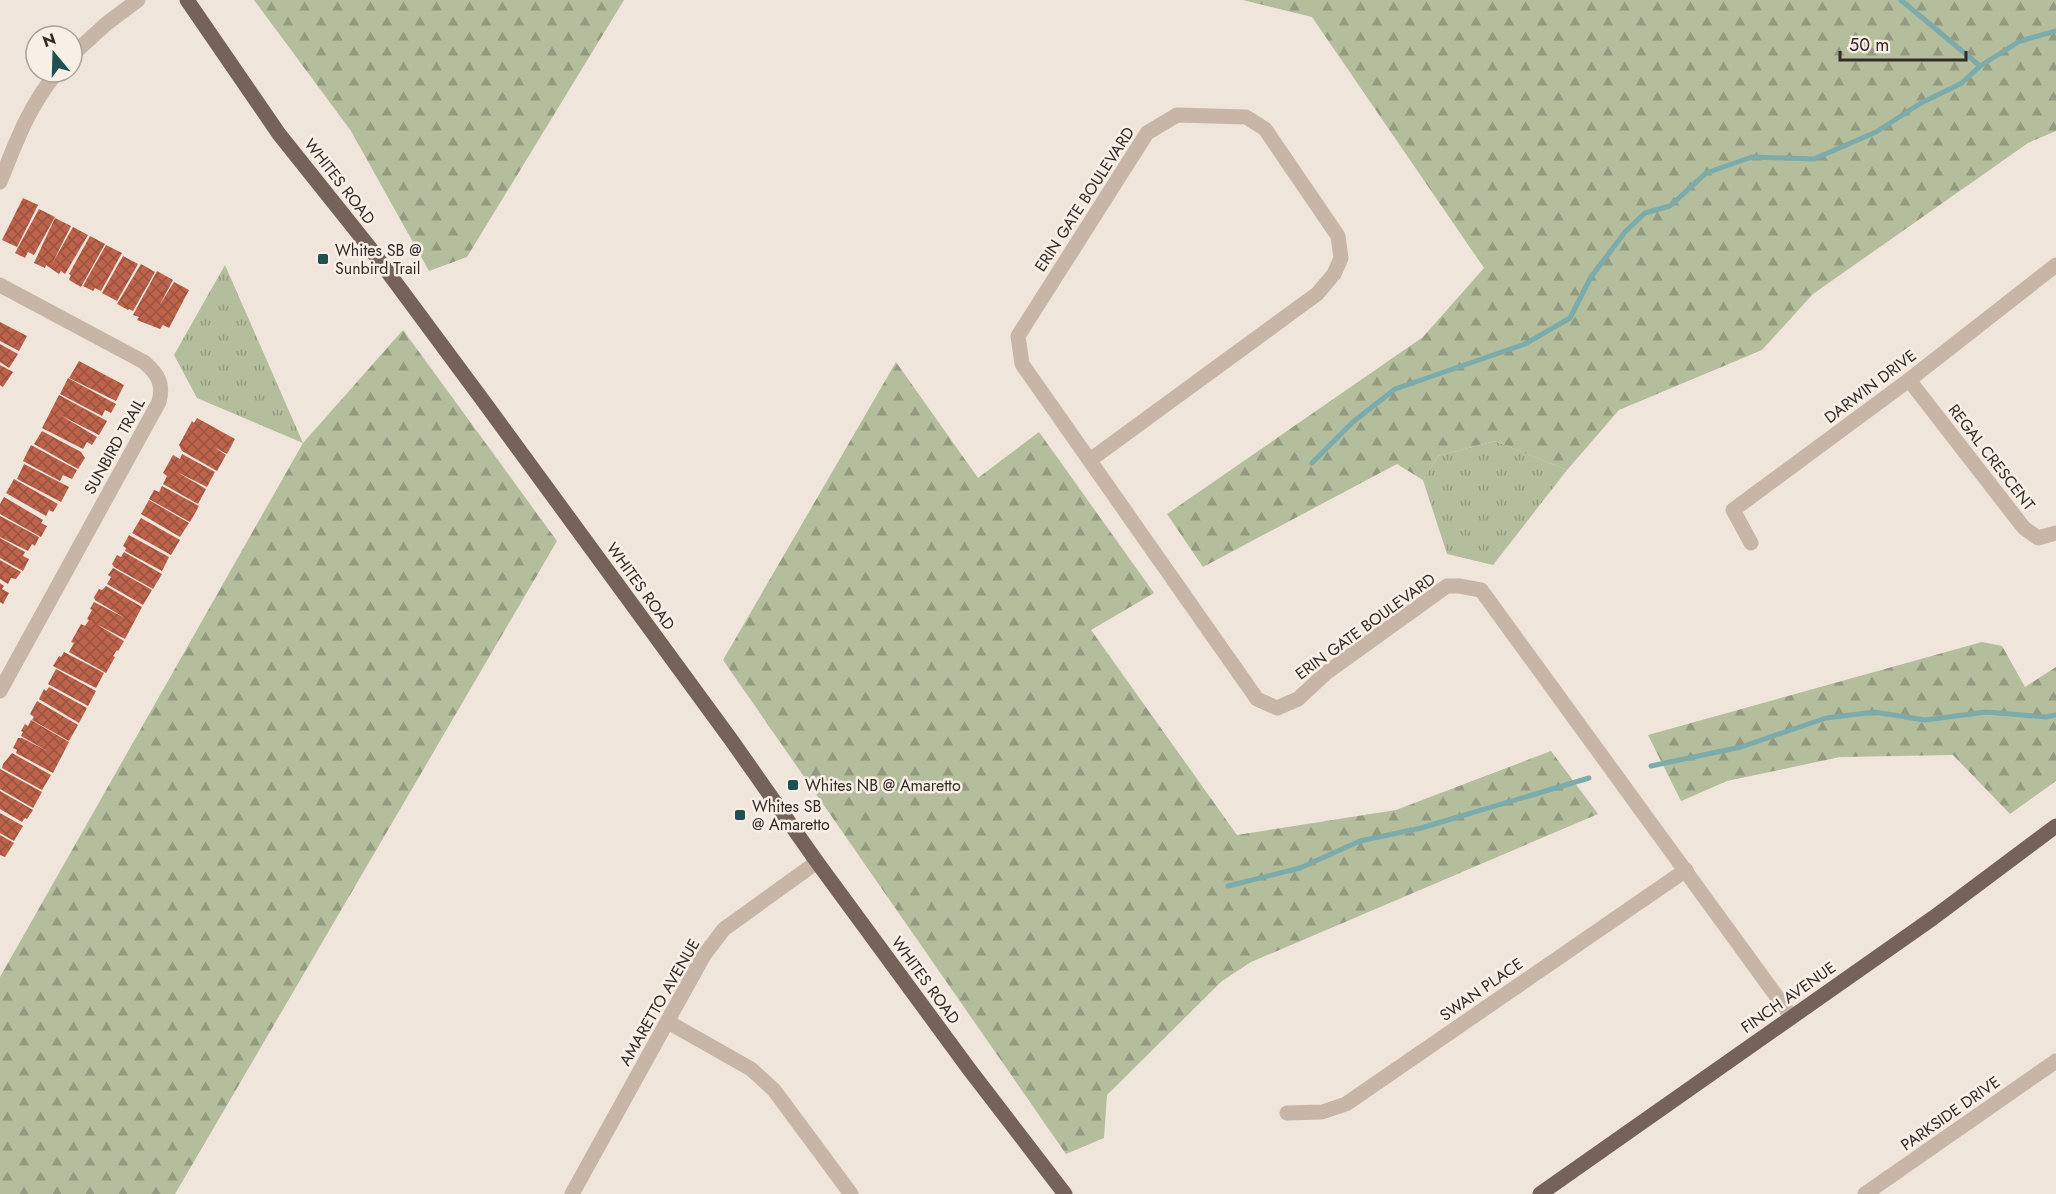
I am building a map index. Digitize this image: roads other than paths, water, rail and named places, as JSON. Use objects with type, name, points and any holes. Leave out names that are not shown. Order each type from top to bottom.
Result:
[{"type":"main road","name":"WHITES ROAD","points":[[187,0],[279,134],[370,248],[732,741],[817,862],[969,1069],[1065,1194]]},
{"type":"main road","name":"FINCH AVENUE","points":[[1540,1194],[1933,918],[2056,826]]},
{"type":"street","points":[[84,44],[138,0]]},
{"type":"street","points":[[0,182],[25,120],[48,84]]},
{"type":"street","name":"ERIN GATE BOULEVARD","points":[[1090,460],[1317,294],[1334,274],[1341,258],[1338,236],[1265,129],[1246,117],[1177,115],[1148,133],[1018,336],[1022,364],[1257,699],[1277,708],[1298,699],[1326,673],[1447,586],[1481,590],[1791,1016]]},
{"type":"street","name":"DARWIN DRIVE","points":[[1751,543],[1733,510],[1909,380],[2056,266]]},
{"type":"street","name":"SUNBIRD TRAIL","points":[[0,285],[144,362],[155,371],[162,392],[159,402],[0,691]]},
{"type":"street","name":"REGAL CRESCENT","points":[[1909,380],[2024,528],[2037,538],[2056,533]]},
{"type":"street","name":"AMARETTO AVENUE","points":[[572,1194],[704,955],[723,929],[817,862]]},
{"type":"street","name":"SWAN PLACE","points":[[1287,1113],[1322,1112],[1346,1104],[1686,870]]},
{"type":"street","points":[[668,1022],[751,1069],[774,1090],[851,1194]]},
{"type":"street","name":"PARKSIDE DRIVE","points":[[1865,1194],[2056,1061]]},
{"type":"waterway","points":[[1901,0],[1980,66]]},
{"type":"waterway","points":[[1312,463],[1353,422],[1395,389],[1525,344],[1570,318],[1591,277],[1625,232],[1645,213],[1670,206],[1706,173],[1752,157],[1814,159],[1876,132],[1921,103],[1962,83],[1980,66],[2020,41],[2056,31]]},
{"type":"waterway","points":[[1651,766],[1741,747],[1826,718],[1874,712],[1925,720],[1986,712],[2046,717],[2056,715]]},
{"type":"waterway","points":[[1228,886],[1300,868],[1360,841],[1421,828],[1589,778]]},
{"type":"place","name":"Whites SB @ Sunbird Trail","points":[[323,259]]},
{"type":"place","name":"Whites NB @ Amaretto","points":[[793,785]]},
{"type":"place","name":"Whites SB @ Amaretto","points":[[740,815]]}]
